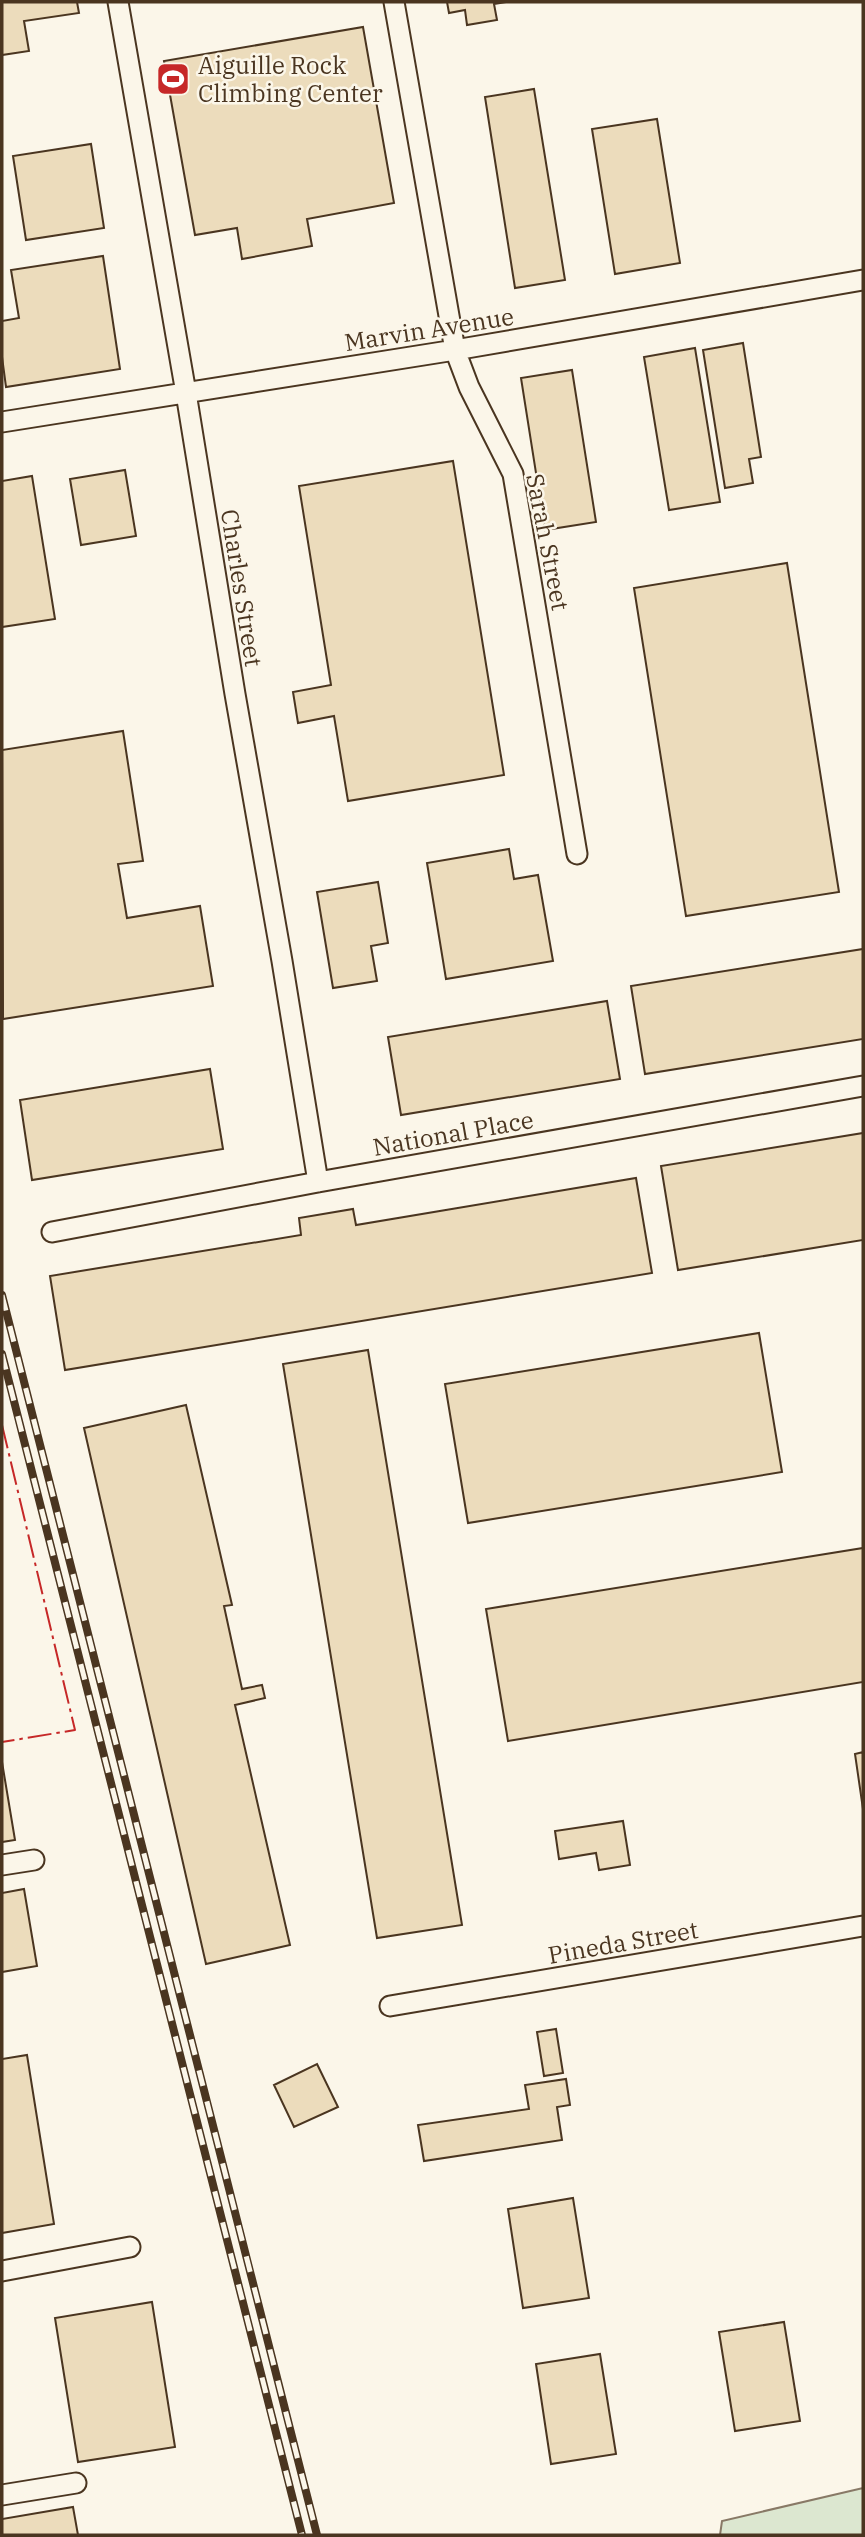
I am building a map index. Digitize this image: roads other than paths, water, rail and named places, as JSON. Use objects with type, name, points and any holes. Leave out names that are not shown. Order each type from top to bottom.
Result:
[{"type":"street","name":"Charles Street","points":[[118,2],[318,1182]]},
{"type":"street","name":"Sarah Street","points":[[394,2],[455,350],[468,387],[513,474],[577,854]]},
{"type":"street","name":"Marvin Avenue","points":[[2,422],[455,350],[863,280]]},
{"type":"street","name":"National Place","points":[[52,1232],[863,1086]]},
{"type":"street","points":[[2,1865],[34,1860]]},
{"type":"street","name":"Pineda Street","points":[[390,2006],[863,1926]]},
{"type":"street","points":[[2,2270],[130,2247]]},
{"type":"street","points":[[2,2495],[76,2483]]},
{"type":"railway","points":[[2,1295],[317,2535]]},
{"type":"railway","points":[[2,1354],[302,2535]]},
{"type":"place","name":"Aiguille Rock Climbing Center","points":[[173,79]]}]
